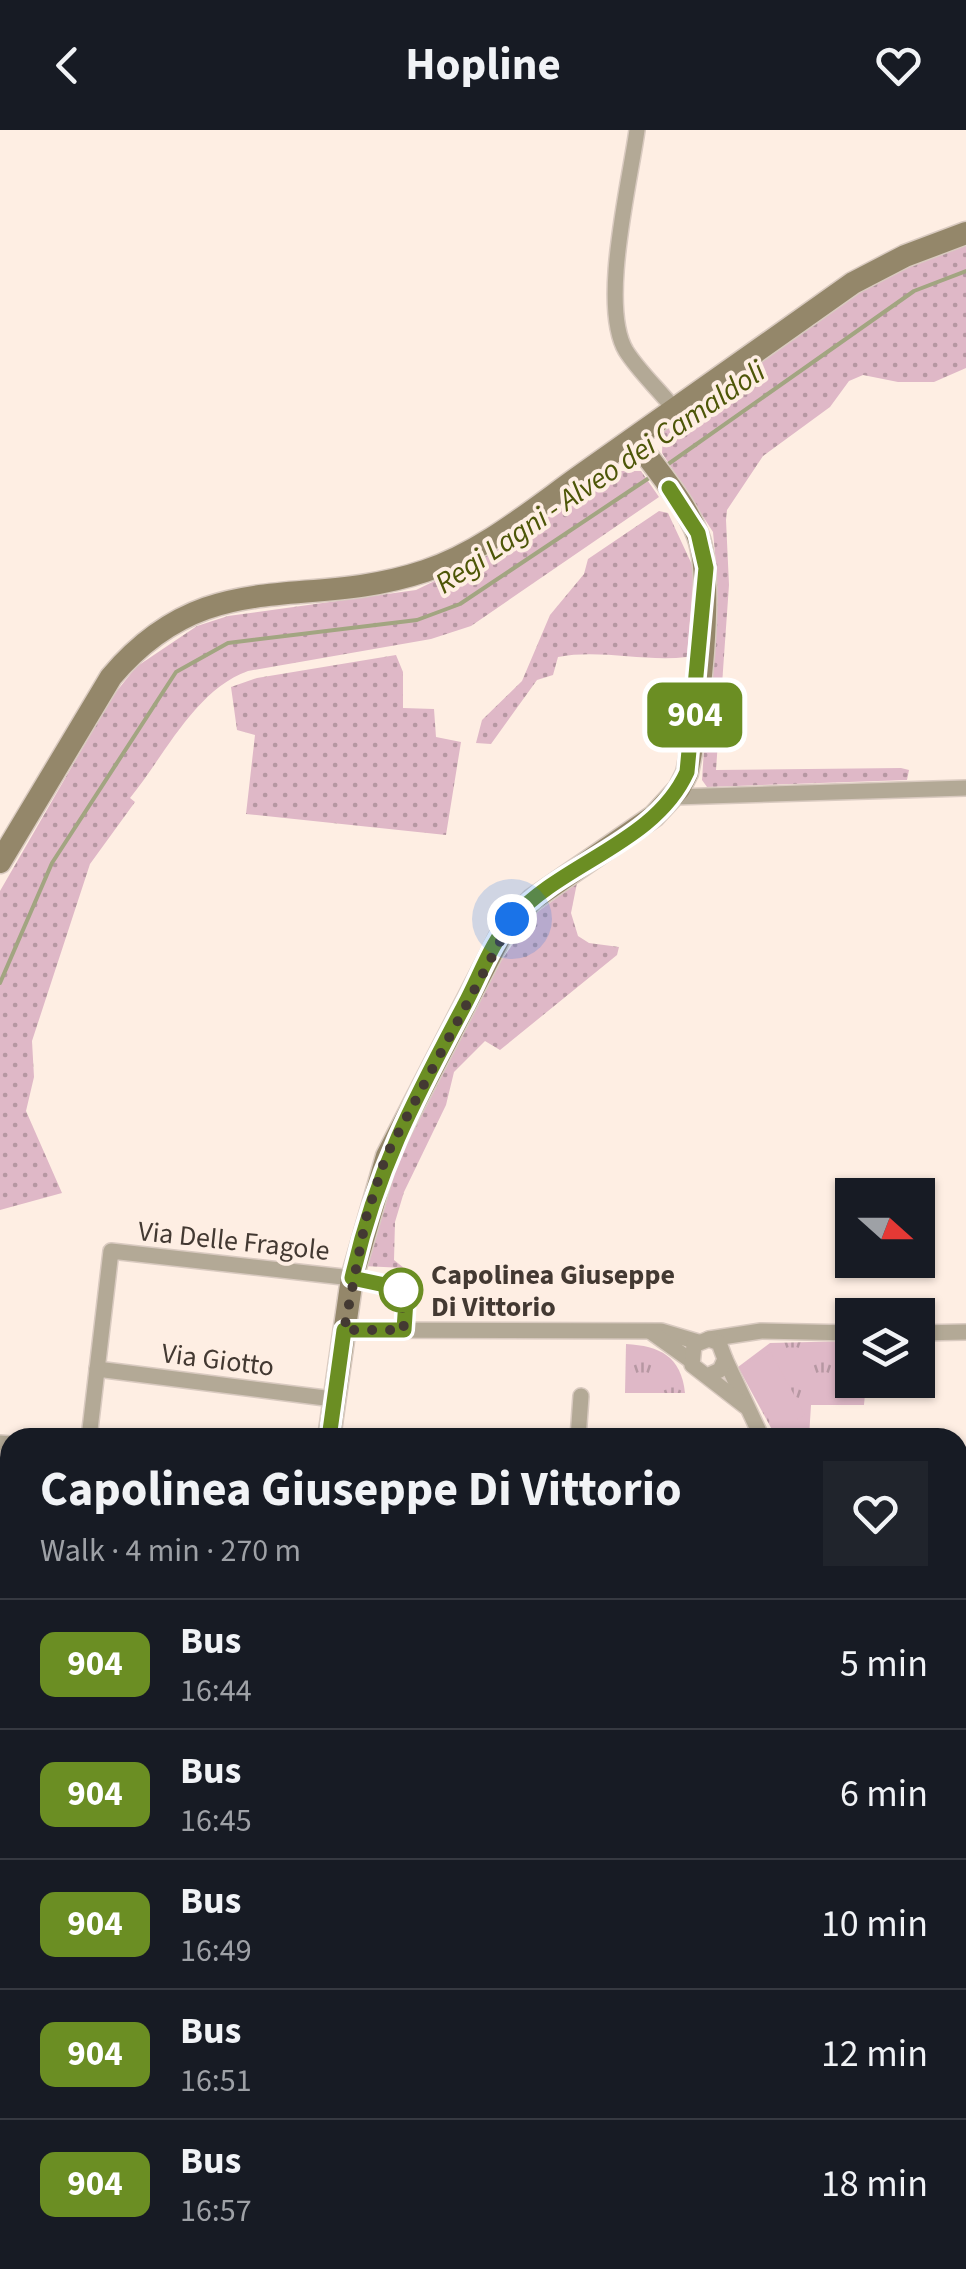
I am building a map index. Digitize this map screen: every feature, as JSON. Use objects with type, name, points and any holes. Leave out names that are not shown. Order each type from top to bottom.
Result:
[{"type":"street","points":[[637,130],[620,258],[618,326],[624,349],[673,407]]},
{"type":"street","points":[[0,862],[111,677],[132,652],[176,619],[241,597],[366,584],[423,572],[478,546],[635,440],[673,407],[853,283],[905,256],[966,233]]},
{"type":"street","points":[[330,1428],[352,1278],[386,1156],[500,936],[532,900],[654,816],[674,796],[692,752],[706,568],[698,533],[635,440]]},
{"type":"street","points":[[674,796],[966,788]]},
{"type":"street","name":"Via Delle Fragole","points":[[97,1369],[111,1251],[352,1278]]},
{"type":"street","points":[[344,1330],[651,1332],[676,1333],[719,1343],[757,1428]]},
{"type":"street","points":[[651,1332],[690,1360],[694,1370],[709,1375],[745,1406]]},
{"type":"street","points":[[935,1333],[966,1332]]},
{"type":"street","points":[[690,1360],[703,1341],[735,1333],[835,1333]]},
{"type":"street","points":[[709,1375],[720,1370],[725,1356],[776,1334]]},
{"type":"street","points":[[90,1428],[97,1369]]},
{"type":"street","name":"Via Giotto","points":[[97,1369],[333,1399]]},
{"type":"street","points":[[579,1428],[581,1396]]},
{"type":"green space","points":[[966,242],[966,368],[934,382],[898,382],[863,375],[849,381],[830,407],[763,456],[727,510],[729,585],[716,770],[901,768],[909,770],[907,780],[707,787],[702,780],[716,564],[713,532],[662,453],[663,429],[858,290]]},
{"type":"green space","points":[[620,471],[641,471],[659,497],[471,626],[431,639],[248,671],[229,680],[197,708],[130,798],[135,802],[90,864],[32,1041],[34,1077],[26,1111],[62,1193],[0,1210],[0,891],[112,697],[136,667],[197,626],[228,616],[416,590],[492,553]]},
{"type":"green space","points":[[659,511],[668,513],[694,569],[687,657],[558,657],[553,675],[537,680],[491,744],[476,743],[482,720],[522,681],[550,615],[584,574],[588,559]]},
{"type":"green space","points":[[396,655],[403,672],[403,708],[434,709],[436,737],[461,742],[446,835],[246,814],[255,735],[237,730],[231,687],[257,678]]},
{"type":"green space","points":[[577,883],[571,913],[578,936],[589,943],[619,947],[617,955],[500,1050],[485,1041],[454,1072],[446,1105],[404,1192],[395,1222],[394,1260],[404,1268],[363,1266],[390,1177],[495,970],[532,916]]},
{"type":"green space","points":[[835,1341],[835,1398],[865,1398],[864,1405],[811,1405],[810,1428],[771,1428],[738,1367],[770,1343]]},
{"type":"green space","points":[[626,1344],[649,1347],[667,1355],[679,1370],[685,1393],[625,1393]]},
{"type":"green space","points":[[770,1351],[805,1415],[773,1428],[740,1367]]},
{"type":"waterway","name":"Regi Lagni - Alveo dei Camaldoli","points":[[664,467],[914,291],[966,271]]},
{"type":"waterway","name":"Regi Lagni - Alveo dei Camaldoli","points":[[0,983],[52,863],[176,672],[228,643],[417,620],[460,604],[652,476]]},
{"type":"bus line","name":"904","points":[[330,1428],[344,1330],[404,1330],[406,1300],[399,1288],[387,1282],[352,1278],[366,1218],[386,1156],[500,936],[532,900],[654,816],[679,789],[687,772],[692,752],[706,568],[698,533],[669,488]]},
{"type":"place","name":"Capolinea Giuseppe Di Vittorio","points":[[401,1290]]},
{"type":"route","points":[[401,1290],[404,1330],[344,1330],[366,1218],[386,1156],[512,919]]}]
